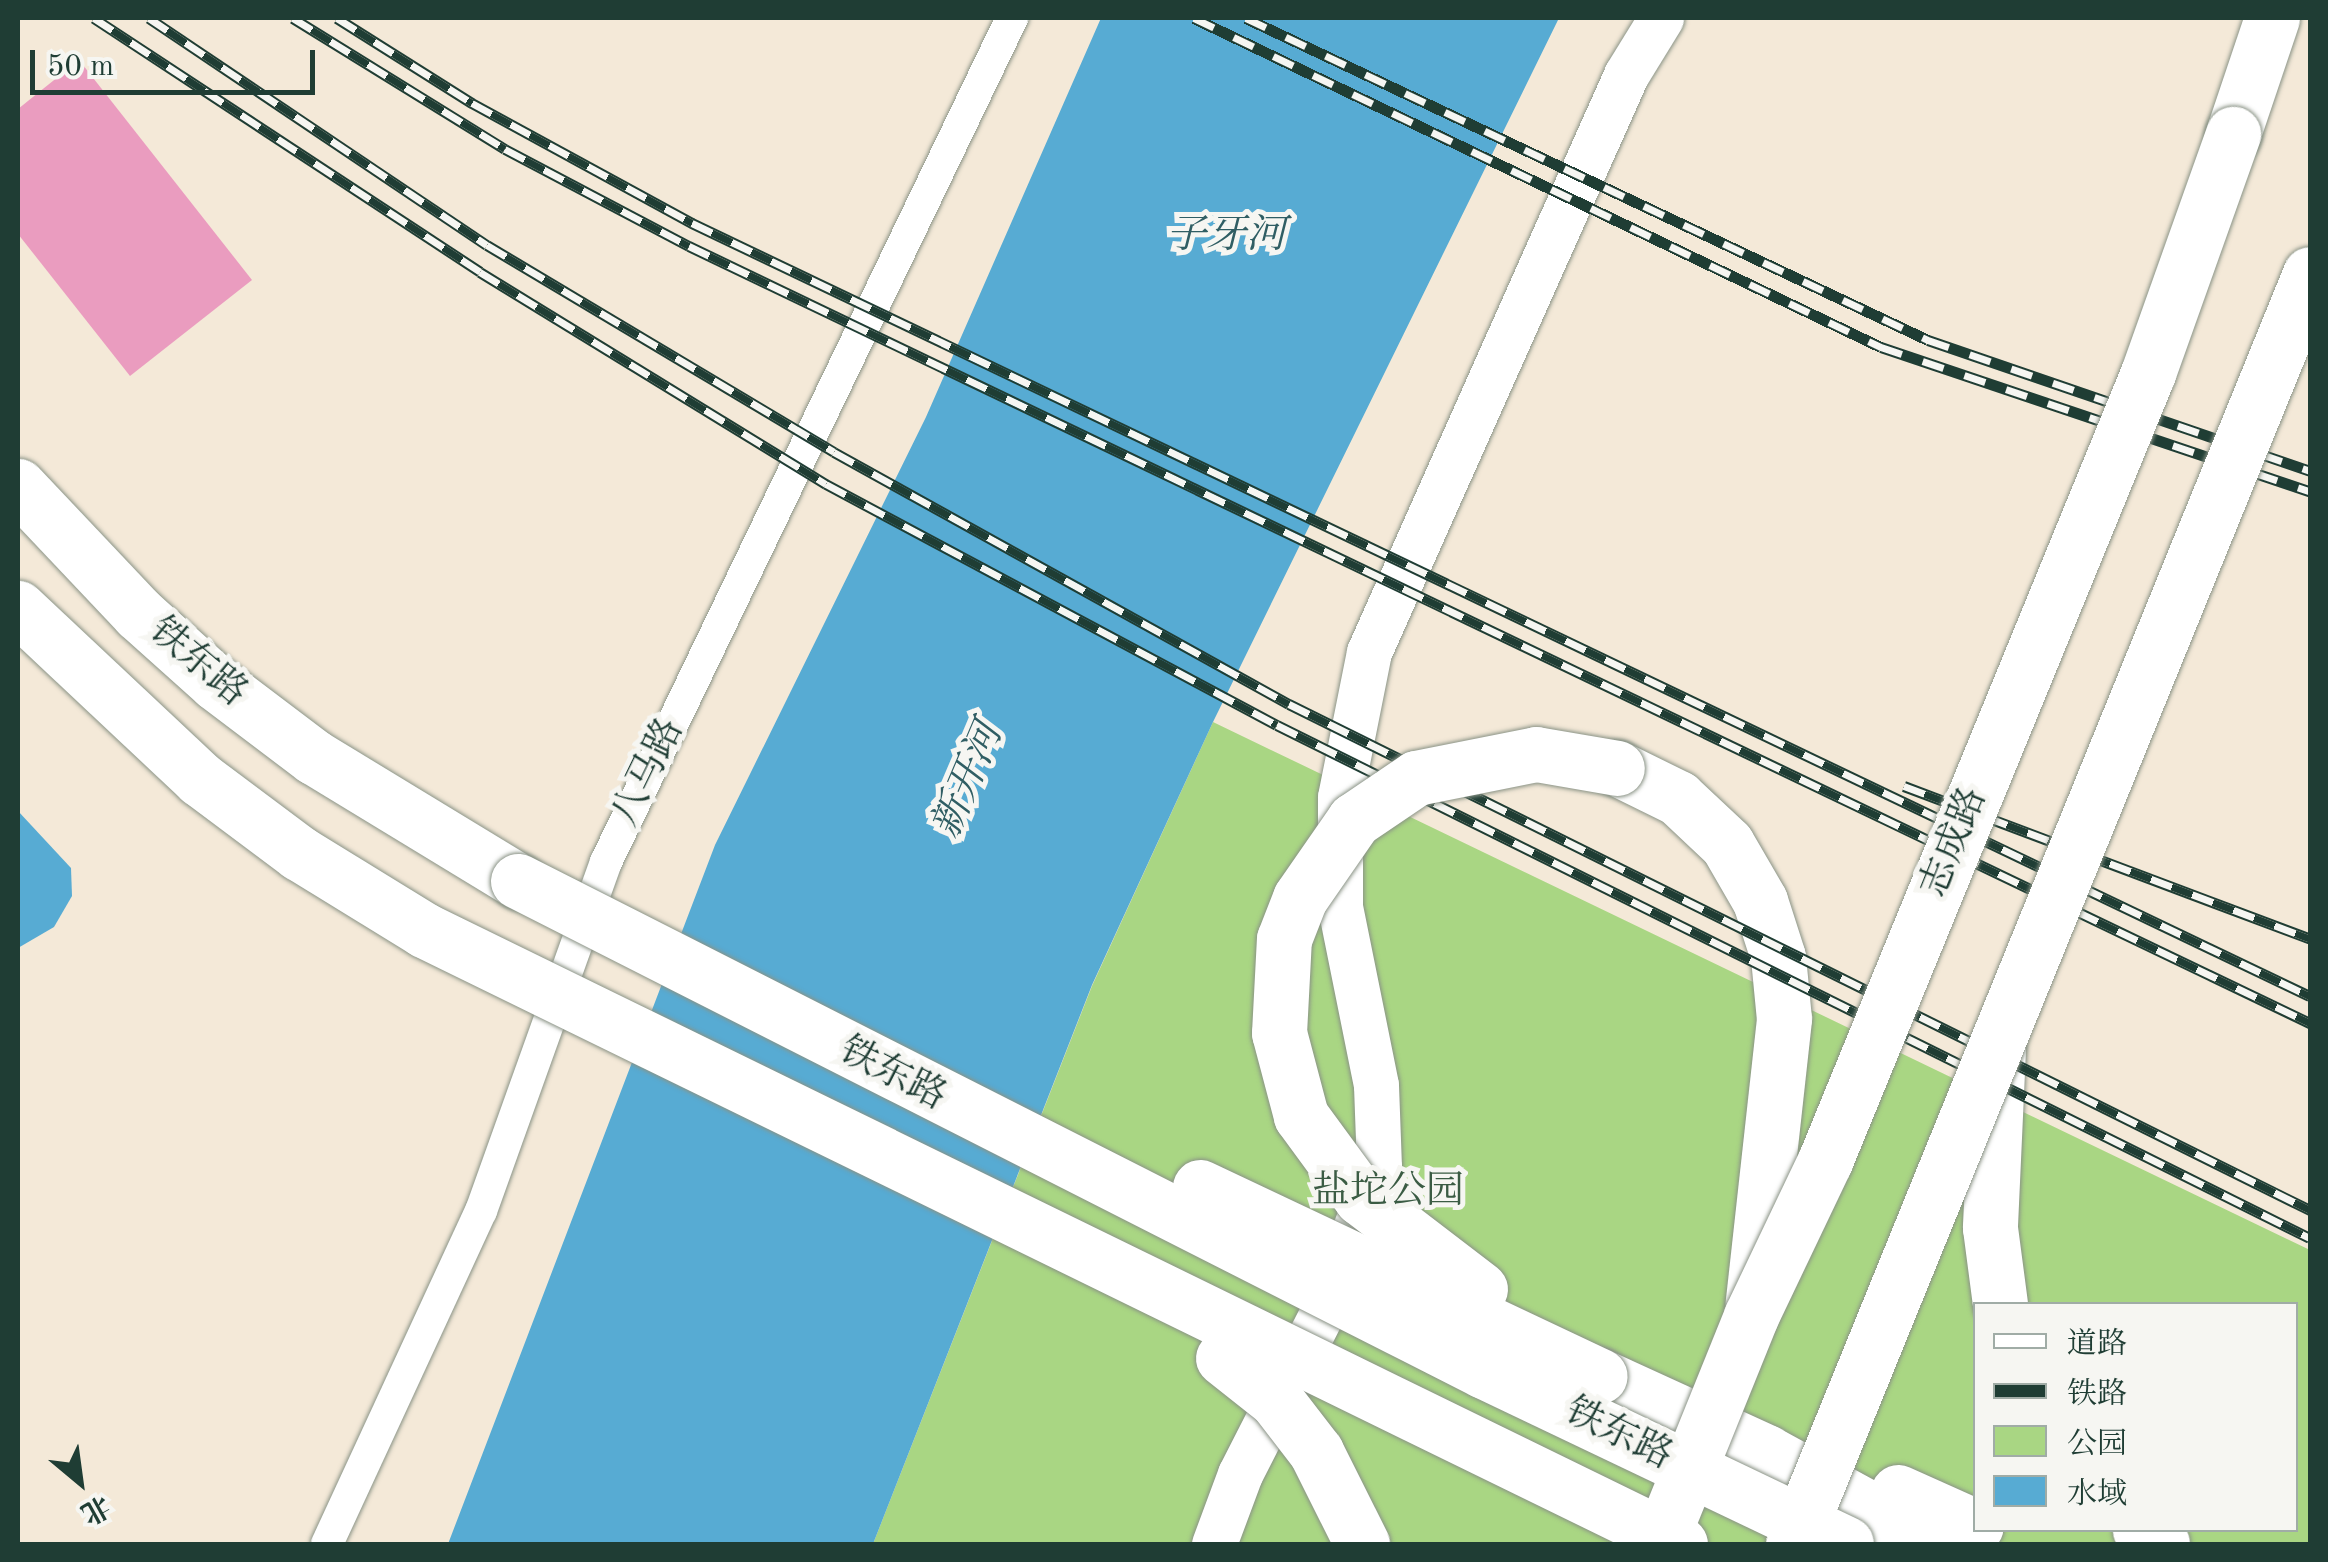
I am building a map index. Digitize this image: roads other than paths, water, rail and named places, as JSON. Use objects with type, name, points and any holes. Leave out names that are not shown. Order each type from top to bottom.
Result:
[{"type":"highway","name":"志成路","points":[[1659,1544],[1678,1519],[1751,1316],[1825,1161],[2148,373],[2272,18]]},
{"type":"highway","points":[[1793,1544],[2310,274]]},
{"type":"highway","name":"铁东路","points":[[18,486],[138,613],[216,683],[358,786],[518,881],[1466,1362],[1846,1544]]},
{"type":"highway","name":"铁东路","points":[[18,608],[200,779],[299,852],[424,930],[1678,1519]]},
{"type":"highway","points":[[1600,1376],[1413,1244],[1362,1198],[1317,1142],[1285,1071],[1276,986],[1300,898],[1354,820],[1416,778],[1494,757],[1576,757],[1618,768],[1678,798],[1738,860],[1770,925],[1784,1004],[1751,1316]]},
{"type":"highway","points":[[518,881],[759,970],[1600,1376],[1766,1452],[1934,1544]]},
{"type":"highway","points":[[424,930],[654,1077],[1598,1544]]},
{"type":"highway","points":[[1999,1034],[1990,1228],[2000,1302]]},
{"type":"highway","points":[[1224,1358],[1276,1400],[1316,1452],[1362,1544]]},
{"type":"highway","points":[[1766,1452],[1910,1496],[1973,1526]]},
{"type":"highway","points":[[1630,1544],[1678,1519]]},
{"type":"highway","points":[[1986,1532],[2012,1544]]},
{"type":"street","name":"八马路","points":[[326,1544],[482,1211],[606,862],[1012,18]]},
{"type":"street","points":[[1214,1544],[1240,1474],[1320,1315],[1379,1167],[1376,1085],[1340,907],[1340,797],[1370,652],[1626,75],[1661,18]]},
{"type":"water","name":"子牙河","points":[[1101,18],[1559,18],[1213,722],[1092,985],[873,1544],[448,1544],[715,845],[926,417]]},
{"type":"water","points":[[18,811],[71,868],[72,896],[54,927],[18,948]]},
{"type":"railway","points":[[94,18],[480,272],[826,484],[1277,725],[2310,1238]]},
{"type":"railway","points":[[149,18],[487,245],[834,452],[1289,704],[2310,1210]]},
{"type":"railway","points":[[293,18],[505,149],[689,246],[2310,1023]]},
{"type":"railway","points":[[337,18],[472,103],[692,223],[2310,996]]},
{"type":"railway","points":[[1194,18],[1881,347],[2310,491]]},
{"type":"railway","points":[[1246,18],[1928,340],[2310,471]]},
{"type":"railway","points":[[1904,786],[2310,939]]},
{"type":"water label","name":"新开河","points":[[969,781]]},
{"type":"park label","name":"盐坨公园","points":[[1388,1193]]}]
